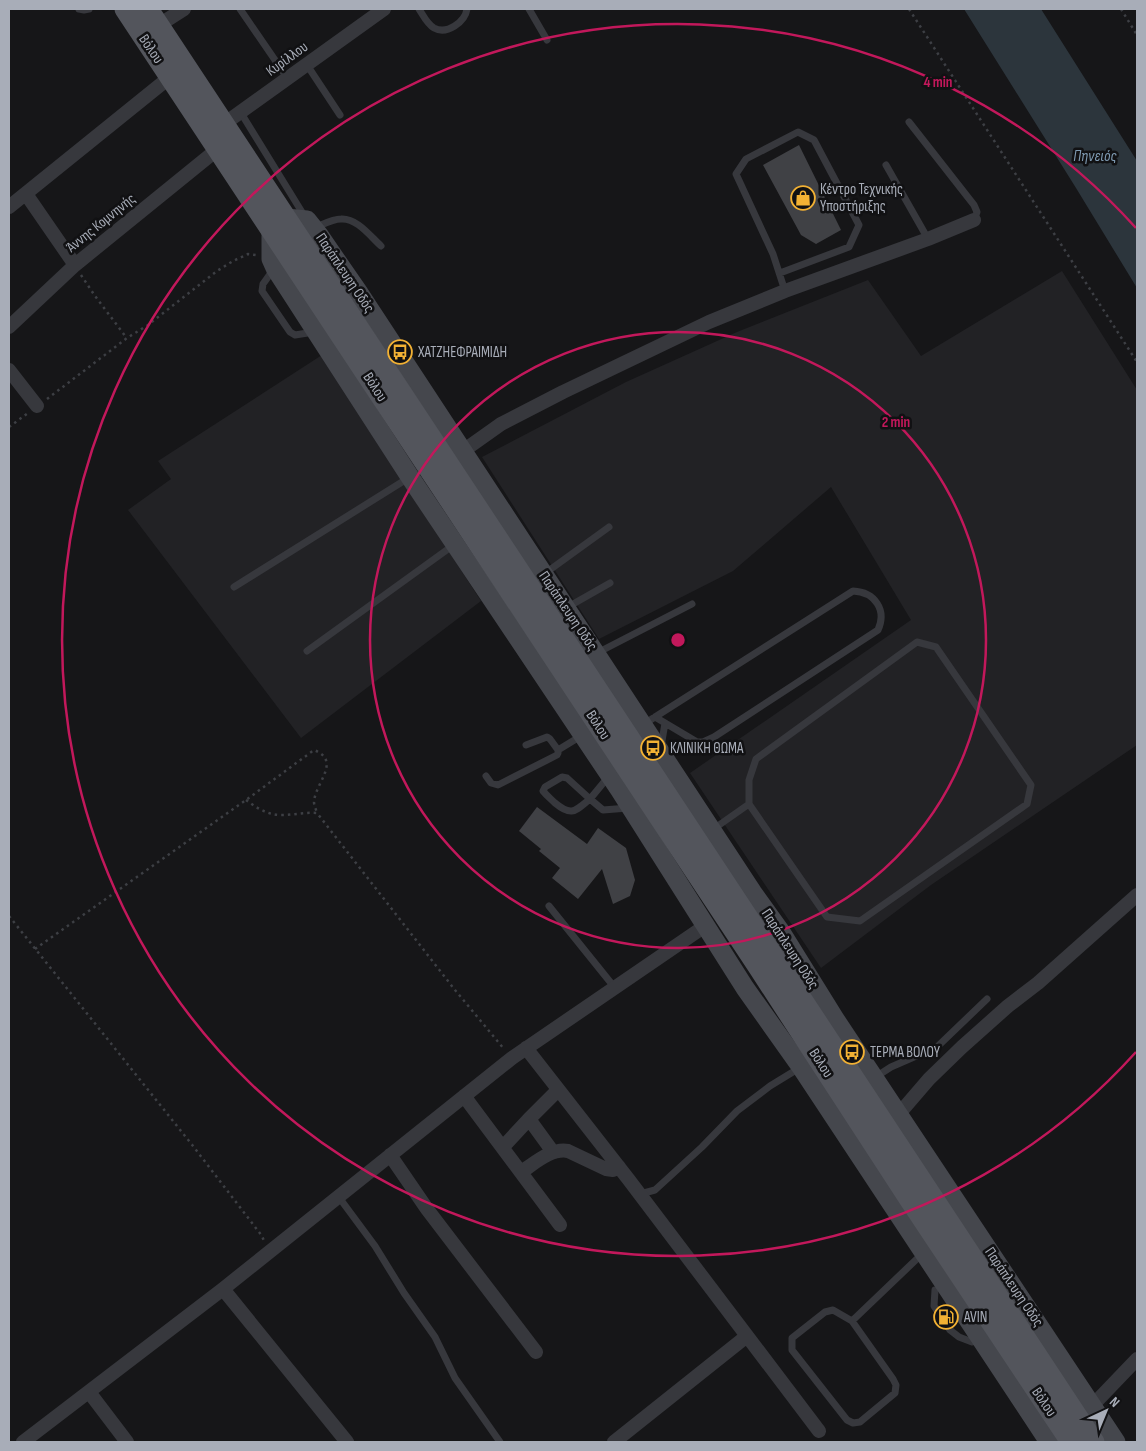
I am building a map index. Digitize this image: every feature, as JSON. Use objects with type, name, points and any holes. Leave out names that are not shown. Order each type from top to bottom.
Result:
[{"type":"main road","name":"Βόλου","points":[[124,9],[170,77],[225,132]]},
{"type":"main road","name":"Βόλου","points":[[153,17],[225,132],[294,224],[879,1134],[1094,1442]]},
{"type":"main road","name":"Βόλου","points":[[879,1134],[986,1341],[1071,1442]]},
{"type":"street","points":[[153,17],[184,9]]},
{"type":"street","name":"Κυρίλλου","points":[[225,132],[288,79],[384,9]]},
{"type":"street","points":[[9,207],[170,77]]},
{"type":"street","name":"Άννης Κομνηνής","points":[[9,327],[75,265],[225,132]]},
{"type":"street","points":[[26,194],[75,265]]},
{"type":"street","points":[[462,451],[501,424],[562,392],[709,322],[785,291],[928,239],[974,220]]},
{"type":"street","points":[[273,263],[294,224]]},
{"type":"street","name":"Παράπλευρη Οδός","points":[[294,224],[359,293],[596,654],[649,721],[660,752],[781,932],[834,1020],[874,1078],[879,1134],[923,1253],[986,1341],[1049,1442]]},
{"type":"street","name":"Παράπλευρη Οδός","points":[[273,263],[410,477],[630,808],[745,988],[801,1067],[879,1134],[1092,1406],[1116,1442]]},
{"type":"street","points":[[9,370],[37,406]]},
{"type":"street","points":[[879,1134],[962,1047],[1008,1006],[1038,983],[1137,895]]},
{"type":"street","points":[[23,1442],[268,1253],[512,1058],[705,926]]},
{"type":"street","points":[[526,1048],[640,1194],[819,1431]]},
{"type":"street","points":[[503,1147],[558,1090]]},
{"type":"street","points":[[464,1096],[560,1225]]},
{"type":"street","points":[[529,1118],[553,1152]]},
{"type":"street","points":[[521,1172],[558,1150],[568,1151],[610,1170],[619,1167]]},
{"type":"street","points":[[390,1155],[427,1209],[536,1352]]},
{"type":"street","points":[[222,1289],[347,1442]]},
{"type":"street","points":[[614,1442],[747,1336]]},
{"type":"street","points":[[1092,1406],[1137,1359]]},
{"type":"street","points":[[89,1392],[127,1442]]},
{"type":"lane","points":[[79,9],[89,9]]},
{"type":"lane","points":[[240,9],[288,79]]},
{"type":"lane","points":[[419,9],[430,25],[436,30],[455,26],[462,20],[468,9]]},
{"type":"lane","points":[[529,9],[547,40]]},
{"type":"lane","points":[[307,65],[340,115]]},
{"type":"lane","points":[[909,122],[974,205],[977,212],[974,220]]},
{"type":"lane","points":[[225,132],[294,224],[338,219],[348,220],[358,225],[381,246]]},
{"type":"lane","points":[[780,273],[849,247],[859,225],[814,140],[798,132],[746,159],[736,174],[773,254],[785,291]]},
{"type":"lane","points":[[886,165],[928,239]]},
{"type":"lane","points":[[234,587],[410,477]]},
{"type":"lane","points":[[544,574],[610,527]]},
{"type":"lane","points":[[307,651],[455,544]]},
{"type":"lane","points":[[566,608],[610,583]]},
{"type":"lane","points":[[853,591],[864,592],[869,595],[880,608],[881,619],[878,630],[714,737],[700,743],[665,723],[649,721],[853,591]]},
{"type":"lane","points":[[596,654],[692,604]]},
{"type":"lane","points":[[918,642],[936,647],[1031,785],[1027,804],[860,921],[827,917],[750,804],[749,780],[756,759],[918,642]]},
{"type":"lane","points":[[660,752],[665,723]]},
{"type":"lane","points":[[486,776],[491,783],[498,785],[556,755],[558,750],[582,735]]},
{"type":"lane","points":[[526,745],[547,737],[550,738],[558,750]]},
{"type":"lane","points":[[609,776],[590,799],[576,810],[564,810],[544,793],[543,788],[562,777],[566,777],[590,799],[603,810],[630,808]]},
{"type":"lane","points":[[712,830],[750,804]]},
{"type":"lane","points":[[549,906],[616,988]]},
{"type":"lane","points":[[874,1078],[891,1067],[936,1047],[987,999]]},
{"type":"lane","points":[[640,1194],[655,1190],[702,1148],[737,1111],[770,1086],[801,1067]]},
{"type":"lane","points":[[338,1196],[375,1246],[404,1293],[435,1337],[459,1385],[500,1442]]},
{"type":"lane","points":[[852,1321],[923,1253]]},
{"type":"lane","points":[[935,1290],[934,1306],[950,1330],[959,1337],[986,1341]]},
{"type":"lane","points":[[833,1310],[852,1321],[896,1385],[895,1393],[860,1422],[853,1423],[847,1420],[792,1350],[792,1338],[826,1312],[833,1310]]},
{"type":"path","points":[[909,9],[1137,362]]},
{"type":"path","points":[[1121,9],[1137,35]]},
{"type":"path","points":[[9,427],[233,261],[248,254],[260,255],[273,263]]},
{"type":"path","points":[[75,265],[95,296],[127,338]]},
{"type":"path","points":[[35,949],[314,750],[323,755],[327,766],[314,801],[318,813],[455,990],[512,1058]]},
{"type":"path","points":[[246,800],[265,812],[272,814],[318,813]]},
{"type":"path","points":[[9,916],[193,1146],[262,1236],[268,1253]]},
{"type":"shaded area","points":[[1062,271],[1137,390],[1137,745],[931,885],[821,968],[690,773],[911,620],[831,487],[733,571],[599,639],[482,457],[626,382],[737,332],[868,280],[921,356]]},
{"type":"shaded area","points":[[322,355],[481,601],[301,738],[128,510],[171,479],[158,461]]},
{"type":"water","name":"Πηνειός","points":[[964,9],[1041,9],[1137,161],[1137,288],[1076,188]]},
{"type":"building","name":"Κέντρο Τεχνικής Υποστήριξης","points":[[799,145],[841,230],[816,244],[801,235],[763,165]]},
{"type":"building","points":[[537,807],[587,844],[598,828],[626,848],[635,880],[630,896],[613,904],[602,869],[578,899],[552,878],[560,868],[519,831]]},
{"type":"place","name":"Κέντρο Τεχνικής Υποστήριξης","points":[[803,198]]},
{"type":"place","name":"ΧΑΤΖΗΕΦΡΑΙΜΙΔΗ","points":[[400,352]]},
{"type":"place","name":"ΚΛΙΝΙΚΗ ΘΩΜΑ","points":[[653,748]]},
{"type":"place","name":"ΤΕΡΜΑ ΒΟΛΟΥ","points":[[852,1052]]},
{"type":"place","name":"AVIN","points":[[946,1317]]}]
